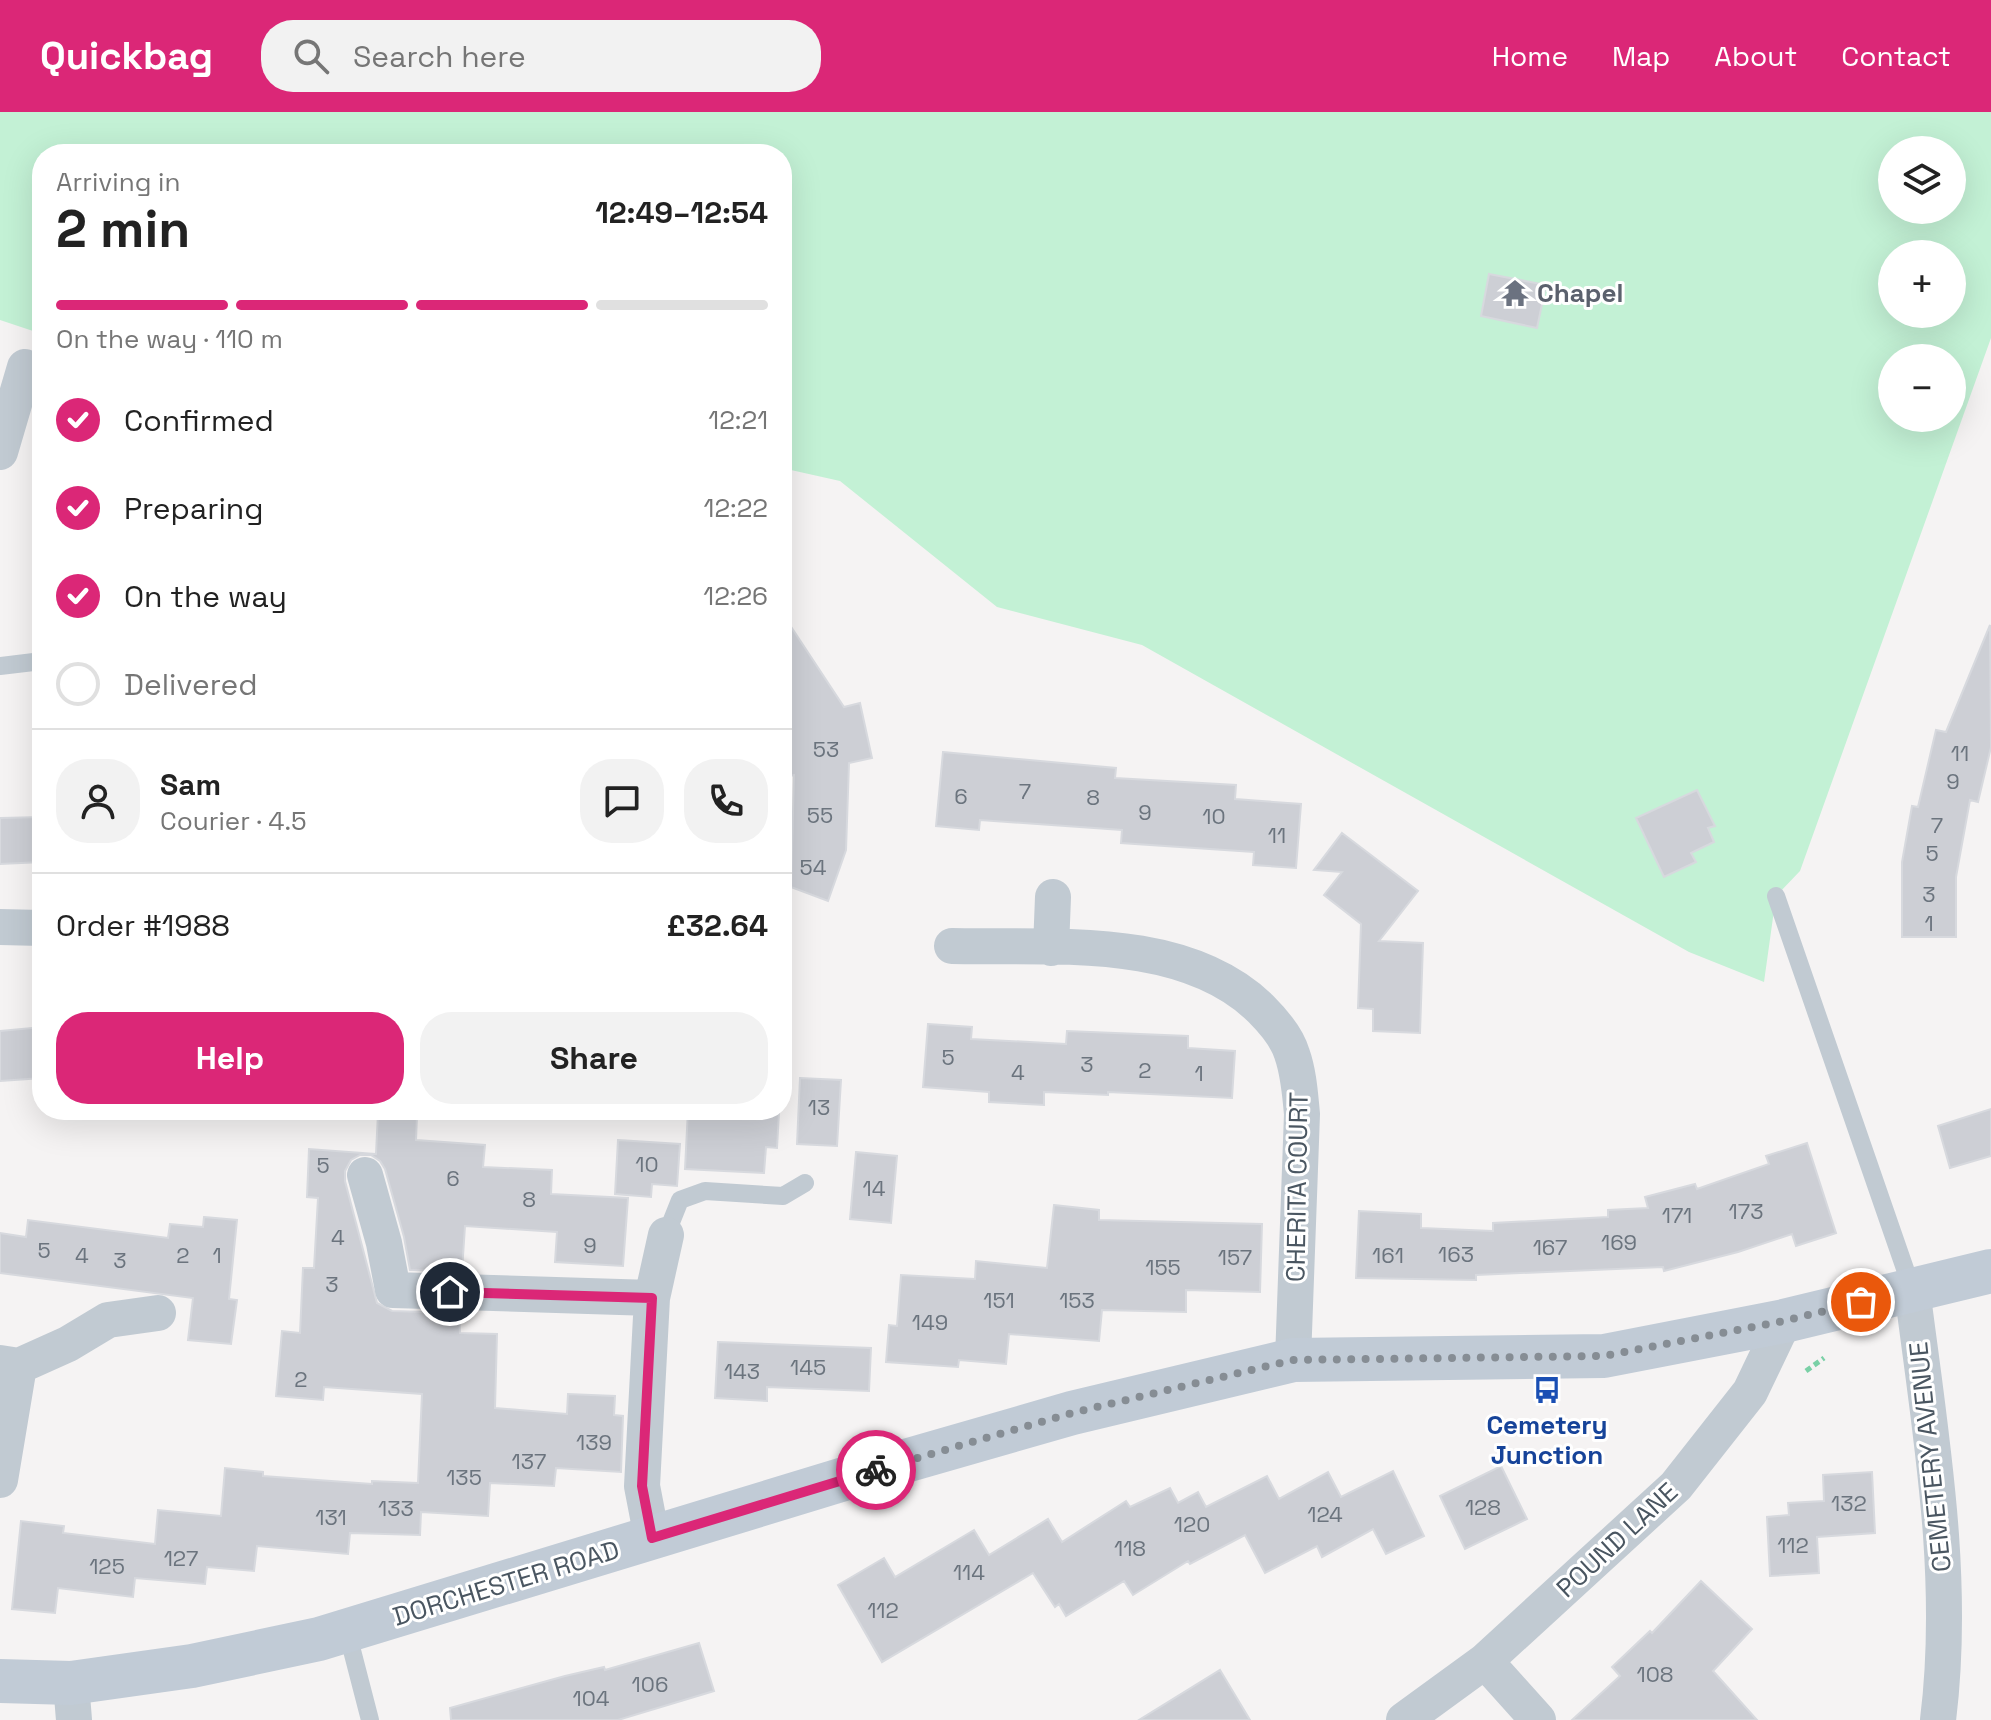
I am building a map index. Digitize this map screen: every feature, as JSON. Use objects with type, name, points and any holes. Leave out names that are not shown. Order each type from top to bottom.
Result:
[{"type":"street","points":[[0,452],[22,367]]},
{"type":"street","points":[[1051,948],[1053,897]]},
{"type":"street","points":[[0,927],[32,928]]},
{"type":"street","name":"CHERITA COURT","points":[[952,946],[1095,948],[1144,954],[1189,965],[1228,983],[1273,1021],[1292,1051],[1299,1078],[1302,1114],[1293,1360]]},
{"type":"street","points":[[365,1175],[393,1290],[652,1298]]},
{"type":"street","points":[[652,1538],[642,1486],[652,1298],[666,1235]]},
{"type":"street","name":"DORCHESTER ROAD","points":[[0,1681],[72,1702],[192,1666],[347,1631],[1072,1413],[1293,1360],[1604,1356],[1784,1321],[1991,1271]]},
{"type":"street","name":"CEMETERY AVENUE","points":[[1912,1289],[1942,1529],[1944,1677],[1938,1720]]},
{"type":"street","points":[[0,1480],[9,1364],[68,1344],[108,1320],[158,1313]]},
{"type":"street","name":"POUND LANE","points":[[1404,1720],[1485,1661],[1676,1486],[1750,1392],[1784,1321]]},
{"type":"street","points":[[1485,1661],[1538,1720]]},
{"type":"lane","points":[[0,666],[32,662]]},
{"type":"lane","points":[[1776,896],[1912,1289]]},
{"type":"lane","points":[[666,1235],[680,1200],[705,1191],[783,1196],[805,1183]]},
{"type":"lane","points":[[347,1631],[370,1720]]},
{"type":"green space","points":[[0,112],[1991,112],[1991,338],[1966,408],[1966,344],[1878,344],[1878,432],[1957,432],[1800,871],[1776,896],[1764,982],[1689,952],[1142,645],[997,607],[840,481],[792,470],[792,144],[32,144],[32,331],[0,320]]},
{"type":"building","name":"Chapel","points":[[1489,274],[1546,285],[1537,328],[1481,316]]},
{"type":"building","points":[[1990,625],[1991,747],[1978,802],[1970,800],[1956,877],[1956,937],[1902,937],[1902,862],[1912,806],[1918,807],[1936,730],[1946,732]]},
{"type":"building","points":[[792,628],[844,707],[860,703],[872,758],[849,763],[846,850],[828,901],[792,887]]},
{"type":"building","points":[[943,752],[1116,768],[1115,778],[1236,785],[1235,799],[1301,804],[1296,868],[1253,865],[1254,852],[1121,843],[1122,830],[980,820],[979,830],[936,826]]},
{"type":"building","points":[[1697,790],[1715,826],[1708,828],[1714,842],[1691,853],[1696,862],[1664,877],[1636,818]]},
{"type":"building","points":[[32,817],[32,862],[0,864],[0,818]]},
{"type":"building","points":[[1342,833],[1418,891],[1379,941],[1423,943],[1420,1033],[1373,1031],[1373,1009],[1358,1008],[1361,924],[1324,895],[1342,872],[1314,870]]},
{"type":"building","points":[[928,1024],[972,1027],[971,1039],[1066,1044],[1067,1031],[1188,1036],[1188,1048],[1235,1051],[1232,1098],[1044,1092],[1044,1105],[989,1102],[989,1092],[923,1087]]},
{"type":"building","points":[[32,1028],[32,1079],[0,1081],[0,1031]]},
{"type":"building","points":[[800,1078],[841,1080],[837,1146],[797,1144]]},
{"type":"building","points":[[1991,1109],[1991,1156],[1950,1168],[1938,1126]]},
{"type":"building","points":[[378,1120],[417,1120],[416,1140],[485,1145],[483,1167],[552,1170],[551,1194],[628,1198],[623,1266],[555,1262],[557,1232],[465,1226],[462,1271],[410,1270],[404,1237],[380,1161],[371,1155],[360,1155],[351,1160],[345,1171],[377,1303],[392,1311],[459,1313],[460,1333],[497,1334],[495,1408],[567,1414],[568,1394],[615,1396],[614,1415],[623,1416],[621,1472],[556,1468],[554,1486],[490,1483],[488,1516],[421,1512],[420,1535],[350,1533],[348,1554],[257,1546],[254,1571],[207,1567],[205,1584],[135,1578],[133,1597],[58,1588],[55,1613],[12,1609],[21,1521],[64,1526],[63,1533],[155,1544],[158,1510],[221,1516],[225,1468],[263,1472],[263,1476],[372,1484],[372,1481],[418,1483],[422,1394],[324,1387],[323,1400],[276,1396],[282,1331],[300,1333],[303,1268],[314,1268],[318,1198],[307,1197],[309,1149],[376,1154]]},
{"type":"building","points":[[687,1120],[779,1120],[777,1148],[766,1147],[764,1173],[685,1169]]},
{"type":"building","points":[[618,1140],[680,1144],[677,1186],[652,1184],[651,1197],[615,1194]]},
{"type":"building","points":[[1807,1143],[1836,1233],[1796,1246],[1792,1234],[1664,1271],[1663,1267],[1476,1275],[1476,1280],[1356,1278],[1359,1211],[1421,1214],[1421,1228],[1493,1231],[1493,1223],[1608,1217],[1608,1210],[1648,1208],[1645,1197],[1695,1184],[1697,1189],[1769,1164],[1766,1156]]},
{"type":"building","points":[[856,1152],[897,1156],[891,1223],[850,1219]]},
{"type":"building","points":[[1054,1205],[1099,1210],[1099,1220],[1262,1224],[1260,1292],[1186,1290],[1186,1312],[1102,1310],[1099,1341],[1009,1334],[1006,1364],[959,1360],[958,1367],[886,1362],[889,1325],[897,1326],[901,1275],[975,1279],[976,1261],[1047,1268]]},
{"type":"building","points":[[204,1217],[237,1220],[229,1299],[237,1300],[231,1344],[188,1340],[193,1298],[0,1273],[0,1233],[26,1237],[28,1220],[168,1238],[170,1224],[203,1227]]},
{"type":"building","points":[[718,1342],[871,1348],[869,1391],[767,1387],[767,1401],[715,1398]]},
{"type":"building","points":[[1501,1466],[1527,1519],[1465,1549],[1440,1496]]},
{"type":"building","points":[[1393,1471],[1424,1536],[1386,1554],[1373,1529],[1322,1557],[1317,1546],[1265,1573],[1245,1535],[1190,1564],[1188,1561],[1133,1595],[1124,1581],[1066,1616],[1059,1604],[1055,1607],[1033,1573],[882,1662],[838,1585],[884,1558],[895,1577],[974,1530],[989,1555],[1048,1519],[1062,1542],[1126,1501],[1130,1507],[1170,1488],[1178,1503],[1198,1492],[1206,1507],[1267,1476],[1279,1499],[1328,1472],[1341,1497]]},
{"type":"building","points":[[1872,1472],[1875,1533],[1817,1537],[1819,1573],[1770,1576],[1767,1517],[1789,1515],[1788,1503],[1824,1501],[1823,1475]]},
{"type":"building","points":[[1701,1581],[1752,1629],[1713,1671],[1757,1720],[1572,1720],[1620,1676],[1612,1667],[1650,1631],[1652,1633]]},
{"type":"building","points":[[699,1643],[714,1691],[618,1720],[451,1720],[450,1708]]},
{"type":"building","points":[[1220,1670],[1250,1720],[1139,1720]]},
{"type":"way so far","points":[[876,1470],[1072,1413],[1293,1360],[1604,1356],[1784,1321],[1861,1302]]},
{"type":"place","name":"Chapel","points":[[1515,293]]},
{"type":"place","name":"Cemetery Junction","points":[[1547,1390]]},
{"type":"route","points":[[450,1292],[652,1298],[642,1486],[652,1538],[876,1470]]}]
